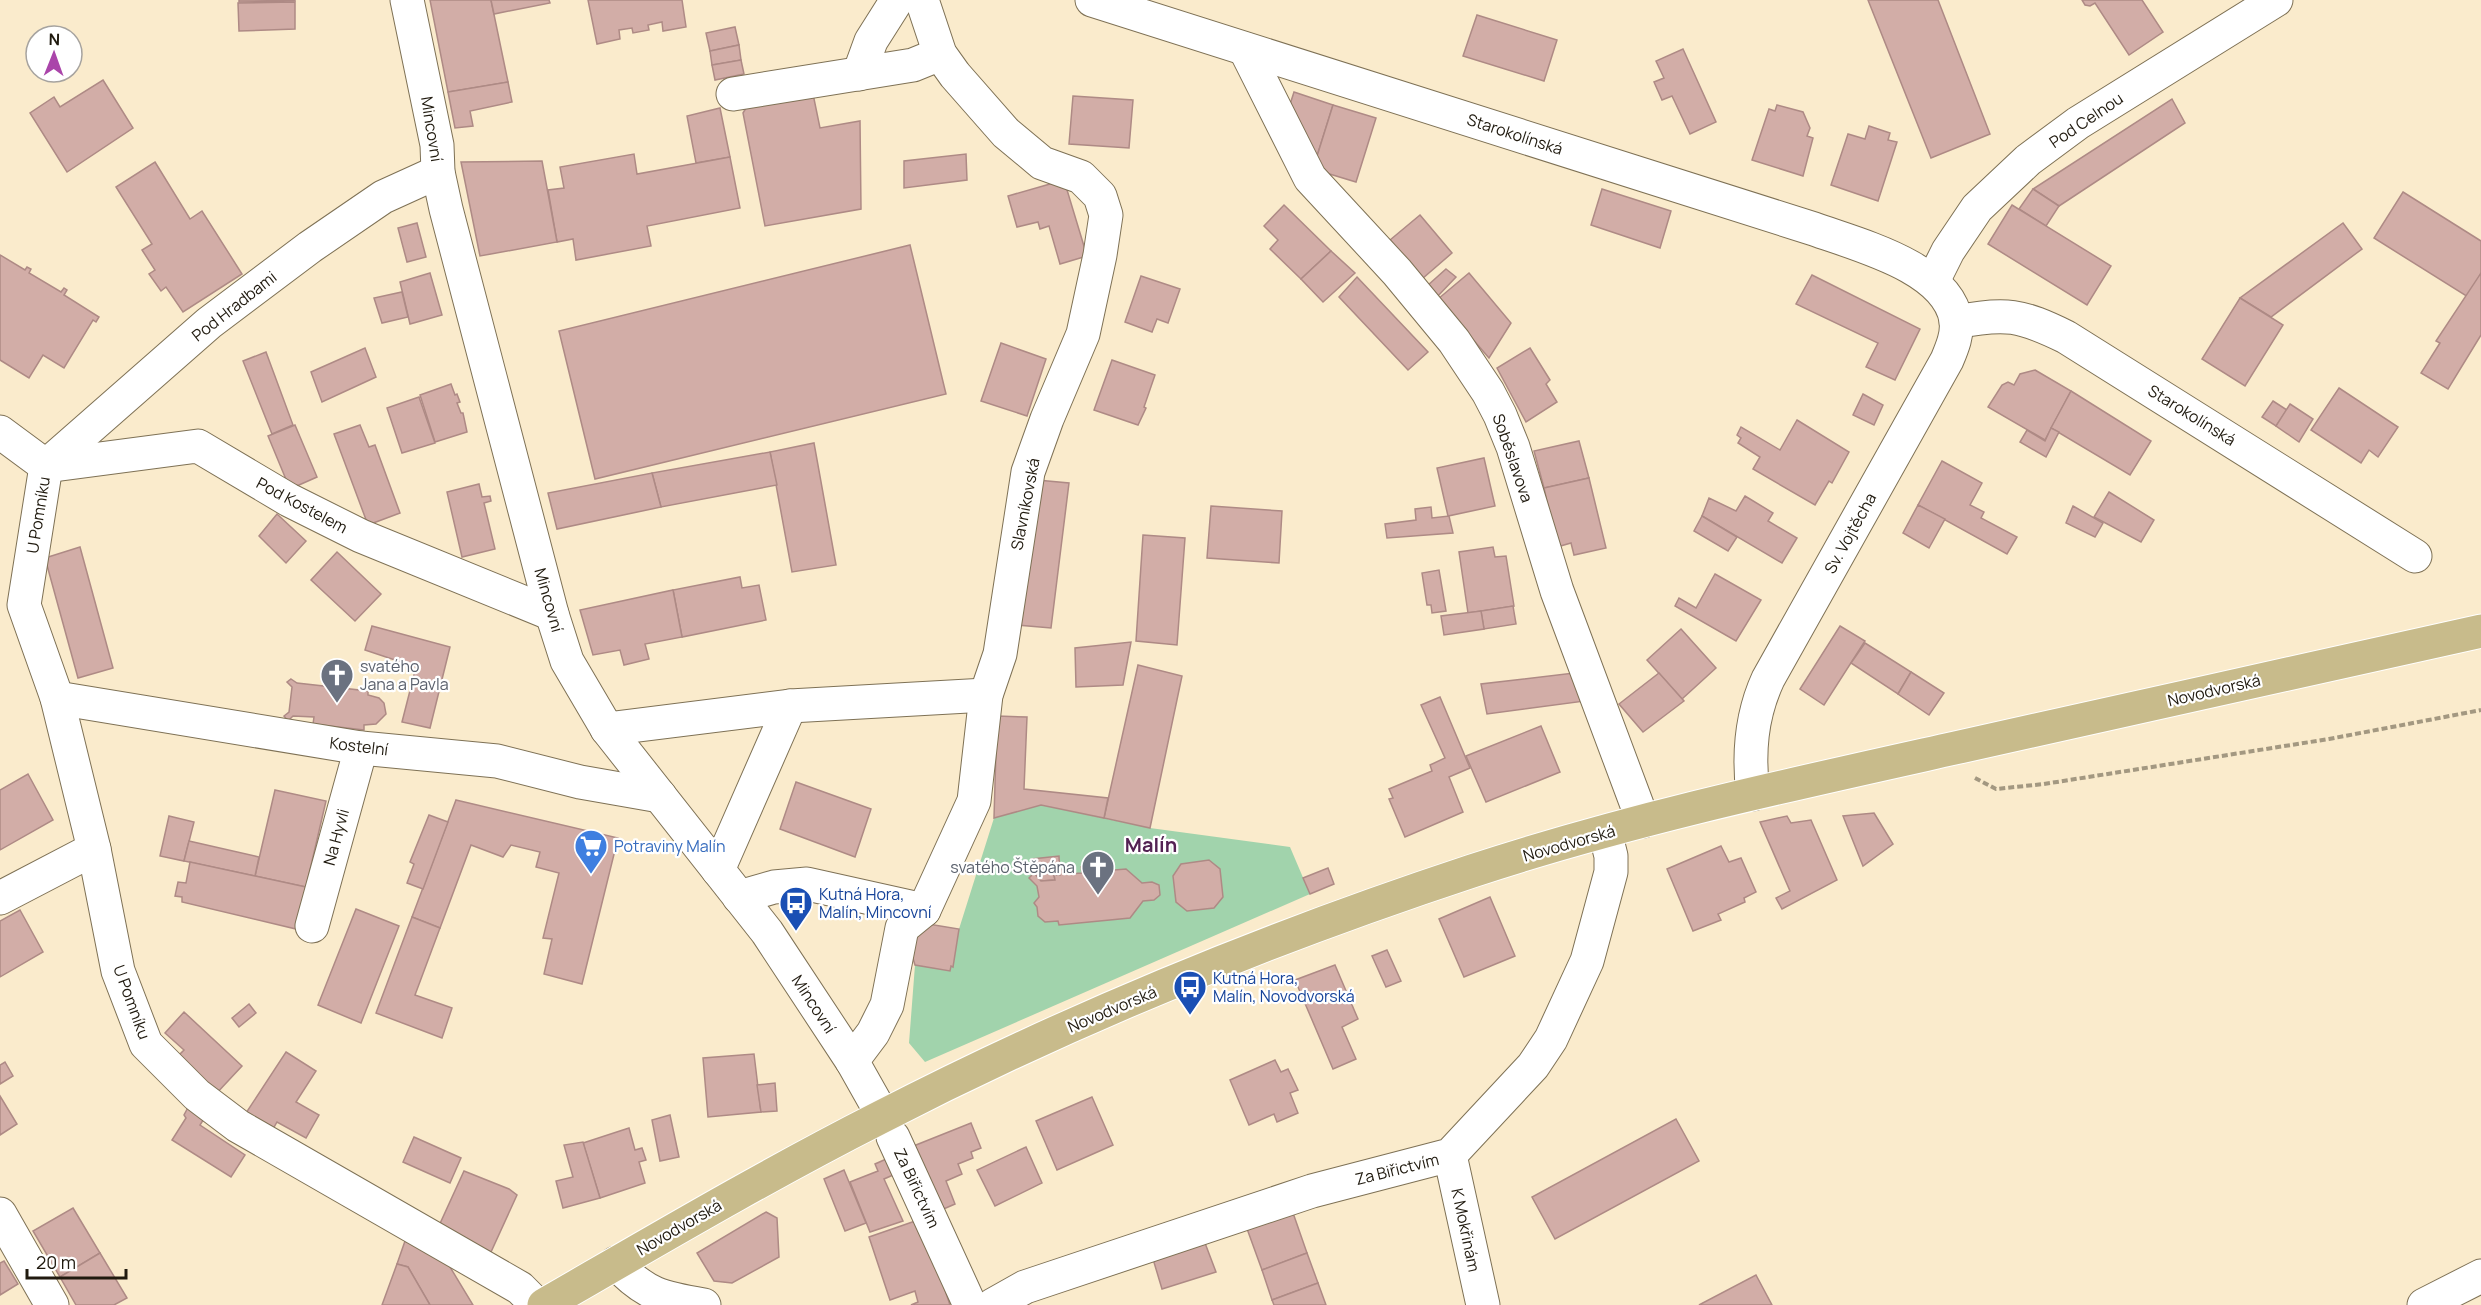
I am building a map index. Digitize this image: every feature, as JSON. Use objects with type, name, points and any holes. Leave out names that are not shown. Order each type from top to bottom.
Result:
[{"type":"main road","name":"Novodvorská","points":[[544,1305],[784,1168],[888,1126],[1075,1025],[1243,954],[1472,872],[1643,821],[1754,794],[2481,631]]},
{"type":"street","name":"Mincovní","points":[[407,0],[437,145],[438,172],[446,209],[552,614],[567,661],[607,729],[767,932],[852,1061],[888,1126]]},
{"type":"street","points":[[859,74],[871,40],[897,0]]},
{"type":"street","name":"Slavníkovská","points":[[852,1061],[873,1033],[887,1005],[902,928],[924,910],[974,801],[986,695],[1000,654],[1028,472],[1047,419],[1083,334],[1106,215],[1100,196],[1081,177],[1042,163],[1006,133],[955,75],[940,54],[922,0]]},
{"type":"street","name":"Pod Celnou","points":[[1933,281],[1948,251],[1977,208],[2028,160],[2078,123],[2276,0]]},
{"type":"street","name":"Starokolínská","points":[[1111,3],[1245,49],[1814,229],[1891,259],[1933,281]]},
{"type":"street","name":"Soběslavova","points":[[1245,49],[1310,178],[1397,272],[1454,341],[1488,392],[1500,415],[1513,447],[1557,591],[1643,821]]},
{"type":"street","points":[[733,93],[913,65],[940,54]]},
{"type":"street","name":"Pod Hradbami","points":[[46,466],[209,324],[310,247],[384,196],[438,172]]},
{"type":"street","points":[[1933,281],[1952,304],[1956,322]]},
{"type":"street","name":"Starokolínská","points":[[1956,322],[1999,315],[2019,317],[2034,321],[2066,337],[2415,556]]},
{"type":"street","name":"Sv. Vojtěcha","points":[[1754,794],[1751,735],[1759,697],[1947,360],[1956,335],[1956,322]]},
{"type":"street","points":[[0,432],[46,466]]},
{"type":"street","name":"Pod Kostelem","points":[[46,466],[198,446],[289,500],[361,536],[552,614]]},
{"type":"street","name":"U Pomníku","points":[[46,466],[12,607],[57,698],[94,849],[118,971],[146,1044],[197,1095],[238,1126],[520,1288],[537,1305]]},
{"type":"street","points":[[607,729],[790,706],[986,695]]},
{"type":"street","name":"Kostelní","points":[[57,698],[361,748],[497,761],[580,782],[660,796]]},
{"type":"street","points":[[718,870],[790,706]]},
{"type":"street","name":"Na Hyvli","points":[[312,926],[361,748]]},
{"type":"street","name":"Za Biřictvím","points":[[993,1305],[1025,1287],[1301,1194],[1450,1155],[1533,1066],[1551,1039],[1577,986],[1587,961],[1611,872],[1611,856],[1605,832]]},
{"type":"street","points":[[0,898],[94,849]]},
{"type":"street","points":[[739,897],[774,887],[807,884],[924,910]]},
{"type":"street","name":"Za Biřictvím","points":[[888,1126],[970,1305]]},
{"type":"street","name":"K Mokřinám","points":[[1450,1155],[1483,1305]]},
{"type":"street","points":[[0,1214],[52,1305]]},
{"type":"street","points":[[616,1263],[640,1286],[651,1293],[704,1305]]},
{"type":"street","points":[[2424,1305],[2481,1276]]},
{"type":"path","points":[[1948,750],[1967,774],[1996,789],[2044,784],[2317,741],[2481,710]]},
{"type":"green space","points":[[1041,805],[1150,828],[1290,847],[1310,894],[925,1062],[909,1043],[915,965],[950,971],[953,966],[959,929],[994,818]]},
{"type":"building","points":[[239,0],[295,0],[295,1],[239,2]]},
{"type":"building","points":[[430,0],[491,0],[508,82],[448,92]]},
{"type":"building","points":[[491,0],[549,0],[550,3],[494,14]]},
{"type":"building","points":[[588,0],[682,0],[686,27],[663,31],[662,22],[648,25],[649,30],[633,33],[632,28],[619,30],[620,39],[597,44]]},
{"type":"building","points":[[1868,0],[1938,0],[1990,134],[1931,158]]},
{"type":"building","points":[[2082,0],[2142,0],[2163,32],[2129,55],[2095,3],[2090,6],[2085,5]]},
{"type":"building","points":[[295,2],[295,29],[239,31],[238,3]]},
{"type":"building","points":[[1477,15],[1557,40],[1544,81],[1463,56]]},
{"type":"building","points":[[735,27],[739,45],[710,51],[706,33]]},
{"type":"building","points":[[739,45],[741,60],[712,65],[710,51]]},
{"type":"building","points":[[1683,49],[1716,122],[1690,134],[1672,96],[1662,100],[1654,82],[1664,78],[1656,61]]},
{"type":"building","points":[[741,60],[744,74],[715,80],[712,65]]},
{"type":"building","points":[[103,80],[133,128],[67,172],[30,113],[54,97],[60,107]]},
{"type":"building","points":[[508,82],[512,102],[470,111],[473,126],[455,128],[448,92]]},
{"type":"building","points":[[1294,92],[1333,105],[1313,169],[1286,117]]},
{"type":"building","points":[[813,94],[820,128],[860,121],[861,209],[765,226],[743,113],[746,108]]},
{"type":"building","points":[[1073,96],[1133,100],[1129,148],[1069,144]]},
{"type":"building","points":[[2172,99],[2185,123],[2059,206],[2033,189]]},
{"type":"building","points":[[1333,105],[1376,118],[1356,182],[1313,169]]},
{"type":"building","points":[[1777,105],[1803,112],[1810,128],[1807,136],[1813,138],[1803,176],[1752,160],[1769,109],[1775,111]]},
{"type":"building","points":[[720,108],[730,157],[696,163],[687,116]]},
{"type":"building","points":[[1869,126],[1890,133],[1888,140],[1897,142],[1878,201],[1831,185],[1848,134],[1865,139]]},
{"type":"building","points":[[634,154],[637,174],[730,157],[740,208],[647,226],[651,246],[576,260],[573,239],[557,242],[548,190],[564,188],[560,167]]},
{"type":"building","points":[[966,154],[967,180],[904,188],[904,161]]},
{"type":"building","points":[[542,161],[557,242],[480,256],[461,162]]},
{"type":"building","points":[[155,162],[190,219],[202,211],[242,274],[183,312],[166,287],[161,291],[149,274],[155,270],[142,250],[152,244],[116,187]]},
{"type":"building","points":[[1064,180],[1087,256],[1060,264],[1049,226],[1040,229],[1038,222],[1017,227],[1008,196]]},
{"type":"building","points":[[1602,189],[1671,211],[1660,248],[1591,225]]},
{"type":"building","points":[[2033,189],[2059,206],[2046,226],[2019,209]]},
{"type":"building","points":[[2403,192],[2481,241],[2481,273],[2468,297],[2374,238]]},
{"type":"building","points":[[1284,205],[1331,251],[1301,279],[1270,249],[1278,240],[1264,226]]},
{"type":"building","points":[[2012,205],[2111,266],[2087,305],[1988,244]]},
{"type":"building","points":[[1420,215],[1452,253],[1422,279],[1390,240]]},
{"type":"building","points":[[417,223],[426,257],[407,262],[398,228]]},
{"type":"building","points":[[2343,223],[2362,249],[2271,317],[2240,298]]},
{"type":"building","points":[[910,245],[946,394],[595,479],[559,331]]},
{"type":"building","points":[[1331,251],[1355,273],[1323,302],[1301,279]]},
{"type":"building","points":[[0,255],[25,270],[27,267],[31,269],[29,273],[61,292],[64,288],[67,290],[64,295],[99,317],[96,322],[93,320],[64,368],[43,355],[29,378],[0,360]]},
{"type":"building","points":[[1446,269],[1456,277],[1437,297],[1427,286]]},
{"type":"building","points":[[430,273],[442,315],[410,324],[400,282]]},
{"type":"building","points":[[1469,273],[1511,323],[1489,358],[1438,299]]},
{"type":"building","points":[[2481,273],[2481,335],[2448,389],[2421,373],[2440,343],[2436,341]]},
{"type":"building","points":[[1812,275],[1920,329],[1895,380],[1866,367],[1878,343],[1796,304]]},
{"type":"building","points":[[1141,276],[1180,289],[1168,323],[1157,319],[1152,332],[1125,322]]},
{"type":"building","points":[[1357,277],[1428,352],[1408,370],[1339,297]]},
{"type":"building","points":[[402,292],[408,317],[382,323],[374,298]]},
{"type":"building","points":[[2240,298],[2283,325],[2245,386],[2202,359]]},
{"type":"building","points":[[1001,343],[1046,359],[1027,416],[981,401]]},
{"type":"building","points":[[365,348],[376,377],[322,402],[311,372]]},
{"type":"building","points":[[1530,348],[1550,380],[1546,384],[1557,402],[1526,422],[1497,368]]},
{"type":"building","points":[[266,352],[293,425],[272,434],[243,361]]},
{"type":"building","points":[[1112,360],[1155,375],[1144,407],[1146,408],[1138,425],[1094,410]]},
{"type":"building","points":[[2035,370],[2071,391],[2045,440],[1988,407],[2002,385],[2008,382],[2014,385],[2020,374]]},
{"type":"building","points":[[451,384],[460,402],[457,403],[463,413],[467,432],[435,442],[420,395]]},
{"type":"building","points":[[2339,388],[2398,427],[2378,457],[2369,450],[2361,463],[2311,430]]},
{"type":"building","points":[[2071,391],[2151,441],[2130,475],[2051,428]]},
{"type":"building","points":[[1863,394],[1883,405],[1874,425],[1853,415]]},
{"type":"building","points":[[419,397],[435,443],[402,453],[387,408]]},
{"type":"building","points":[[2273,401],[2287,410],[2276,426],[2262,417]]},
{"type":"building","points":[[2290,404],[2313,419],[2299,442],[2276,426]]},
{"type":"building","points":[[1797,420],[1849,452],[1832,483],[1829,481],[1815,505],[1753,469],[1760,457],[1738,443],[1741,438],[1737,435],[1741,427],[1780,450]]},
{"type":"building","points":[[295,425],[317,477],[290,489],[268,436]]},
{"type":"building","points":[[360,425],[369,447],[375,445],[400,513],[368,525],[334,434]]},
{"type":"building","points":[[2051,428],[2059,432],[2046,457],[2020,442],[2027,430],[2045,441]]},
{"type":"building","points":[[1579,441],[1589,478],[1544,488],[1534,451]]},
{"type":"building","points":[[814,443],[836,565],[792,572],[770,452]]},
{"type":"building","points":[[770,452],[777,485],[661,507],[652,473]]},
{"type":"building","points":[[1484,458],[1495,506],[1448,516],[1437,468]]},
{"type":"building","points":[[1942,461],[1982,483],[1970,505],[1984,512],[1981,518],[2017,537],[2007,554],[1918,505]]},
{"type":"building","points":[[652,473],[661,507],[557,529],[548,493]]},
{"type":"building","points":[[1589,478],[1606,548],[1574,555],[1571,543],[1557,547],[1544,488]]},
{"type":"building","points":[[1037,480],[1069,483],[1051,628],[1017,625]]},
{"type":"building","points":[[479,484],[482,497],[490,496],[491,501],[484,503],[495,549],[462,557],[447,492]]},
{"type":"building","points":[[2109,492],[2154,520],[2141,542],[2094,517]]},
{"type":"building","points":[[1745,496],[1773,513],[1768,521],[1797,538],[1782,563],[1702,516],[1709,498],[1736,511]]},
{"type":"building","points":[[1918,505],[1945,519],[1929,548],[1903,533]]},
{"type":"building","points":[[1211,506],[1282,511],[1279,563],[1207,558]]},
{"type":"building","points":[[2073,506],[2103,523],[2095,537],[2066,523]]},
{"type":"building","points":[[1431,507],[1432,518],[1449,516],[1453,533],[1387,538],[1385,524],[1416,520],[1415,509]]},
{"type":"building","points":[[277,514],[306,541],[286,563],[259,536]]},
{"type":"building","points":[[1702,516],[1737,537],[1728,551],[1694,531]]},
{"type":"building","points":[[1143,535],[1185,538],[1177,645],[1136,641]]},
{"type":"building","points":[[80,547],[113,668],[78,678],[45,558]]},
{"type":"building","points":[[1493,547],[1495,557],[1506,556],[1514,606],[1468,613],[1459,552]]},
{"type":"building","points":[[337,552],[381,594],[355,621],[311,580]]},
{"type":"building","points":[[1439,570],[1446,611],[1432,613],[1431,605],[1427,605],[1422,573]]},
{"type":"building","points":[[1715,574],[1761,600],[1736,641],[1675,606],[1679,598],[1696,608]]},
{"type":"building","points":[[740,577],[742,588],[759,585],[766,620],[682,637],[673,590]]},
{"type":"building","points":[[673,590],[682,637],[645,644],[649,659],[624,665],[620,650],[593,655],[580,610]]},
{"type":"building","points":[[1513,606],[1516,624],[1484,629],[1481,611]]},
{"type":"building","points":[[1481,611],[1484,629],[1444,635],[1441,616]]},
{"type":"building","points":[[372,626],[450,647],[430,728],[402,722],[416,667],[365,650]]},
{"type":"building","points":[[1840,626],[1865,641],[1824,705],[1800,689]]},
{"type":"building","points":[[1681,629],[1716,668],[1682,699],[1647,660]]},
{"type":"building","points":[[1131,642],[1123,685],[1076,687],[1075,648]]},
{"type":"building","points":[[1865,643],[1911,672],[1898,694],[1851,663]]},
{"type":"building","points":[[1138,665],[1182,676],[1150,828],[1104,818]]},
{"type":"building","points":[[1911,672],[1944,693],[1929,715],[1898,694]]},
{"type":"building","points":[[1574,673],[1585,701],[1487,714],[1481,684]]},
{"type":"building","points":[[1659,673],[1684,701],[1643,732],[1619,704]]},
{"type":"building","name":"svatého Jana a Pavla","points":[[291,679],[297,683],[368,691],[368,695],[379,698],[384,703],[386,714],[376,724],[364,725],[364,730],[313,724],[314,717],[293,716],[288,721],[284,716],[289,712],[292,687],[287,682]]},
{"type":"building","points":[[1440,697],[1470,768],[1449,777],[1463,812],[1405,837],[1389,799],[1393,798],[1389,789],[1432,771],[1430,765],[1445,758],[1421,705]]},
{"type":"building","points":[[997,716],[1027,717],[1024,789],[1108,798],[1104,818],[1041,805],[994,818]]},
{"type":"building","points":[[1541,726],[1560,772],[1486,802],[1466,756]]},
{"type":"building","points":[[28,774],[53,820],[0,850],[0,790]]},
{"type":"building","points":[[796,782],[871,809],[855,857],[780,829]]},
{"type":"building","points":[[275,790],[326,801],[306,887],[255,876]]},
{"type":"building","points":[[456,800],[618,838],[582,984],[544,974],[552,939],[543,938],[559,873],[536,867],[540,852],[511,845],[503,857],[471,845],[440,928],[412,917]]},
{"type":"building","points":[[1874,813],[1893,844],[1863,866],[1843,816]]},
{"type":"building","points":[[429,815],[448,822],[423,889],[407,883],[414,864],[410,862]]},
{"type":"building","points":[[169,816],[194,822],[184,861],[160,856]]},
{"type":"building","points":[[1787,816],[1791,823],[1811,820],[1837,880],[1782,909],[1776,898],[1790,891],[1760,822]]},
{"type":"building","points":[[189,841],[259,857],[255,876],[184,861]]},
{"type":"building","points":[[1721,846],[1729,862],[1741,858],[1756,892],[1744,898],[1745,902],[1718,914],[1721,920],[1693,931],[1667,869]]},
{"type":"building","points":[[1059,856],[1060,875],[1054,875],[1055,880],[1041,881],[1034,873],[1032,859]]},
{"type":"building","points":[[1209,860],[1220,869],[1223,897],[1214,908],[1187,911],[1176,902],[1173,876],[1181,864]]},
{"type":"building","points":[[190,862],[306,887],[296,929],[182,902],[182,897],[175,896],[178,882],[186,883]]},
{"type":"building","name":"svatého Štěpána","points":[[1089,866],[1090,872],[1126,869],[1142,883],[1152,882],[1159,885],[1160,895],[1154,900],[1143,901],[1130,918],[1059,925],[1058,921],[1045,922],[1038,916],[1034,903],[1039,897],[1037,886],[1029,878],[1034,873],[1041,881],[1055,880],[1054,875],[1060,875],[1059,870],[1066,869],[1067,874],[1082,873],[1081,867]]},
{"type":"building","points":[[1328,868],[1334,884],[1310,894],[1303,878]]},
{"type":"building","points":[[1490,897],[1515,956],[1464,977],[1439,919]]},
{"type":"building","points":[[356,909],[399,926],[361,1023],[318,1005]]},
{"type":"building","points":[[20,910],[43,952],[0,977],[0,921]]},
{"type":"building","points":[[412,917],[440,928],[415,995],[452,1008],[442,1038],[376,1013]]},
{"type":"building","points":[[922,923],[959,929],[953,967],[951,966],[950,971],[915,965],[908,942]]},
{"type":"building","points":[[1387,950],[1401,981],[1386,987],[1372,956]]},
{"type":"building","points":[[1335,965],[1358,1019],[1342,1027],[1356,1059],[1333,1069],[1295,980]]},
{"type":"building","points":[[249,1004],[256,1013],[239,1027],[232,1018]]},
{"type":"building","points":[[184,1012],[242,1066],[215,1095],[176,1058],[184,1050],[165,1033]]},
{"type":"building","points":[[286,1052],[316,1071],[296,1102],[319,1115],[306,1138],[277,1122],[273,1129],[246,1113]]},
{"type":"building","points":[[754,1054],[761,1112],[708,1117],[703,1058]]},
{"type":"building","points":[[1275,1060],[1281,1072],[1288,1069],[1298,1090],[1290,1093],[1298,1113],[1277,1122],[1274,1114],[1249,1125],[1230,1080]]},
{"type":"building","points":[[5,1062],[13,1076],[0,1084],[0,1065]]},
{"type":"building","points":[[775,1083],[777,1111],[761,1112],[757,1085]]},
{"type":"building","points":[[0,1096],[17,1124],[0,1135]]},
{"type":"building","points":[[1092,1097],[1113,1145],[1057,1170],[1036,1121]]},
{"type":"building","points":[[191,1102],[207,1114],[200,1125],[245,1155],[231,1177],[172,1140],[186,1118],[184,1115]]},
{"type":"building","points":[[670,1115],[679,1157],[660,1161],[652,1120]]},
{"type":"building","points":[[1676,1119],[1699,1161],[1555,1239],[1532,1197]]},
{"type":"building","points":[[971,1123],[981,1148],[971,1152],[973,1158],[958,1164],[962,1174],[946,1181],[955,1204],[939,1211],[911,1147]]},
{"type":"building","points":[[629,1128],[635,1150],[642,1148],[646,1160],[639,1162],[645,1183],[600,1198],[583,1143]]},
{"type":"building","points":[[414,1137],[461,1158],[450,1183],[403,1162]]},
{"type":"building","points":[[583,1142],[600,1198],[563,1208],[556,1181],[573,1177],[564,1145]]},
{"type":"building","points":[[1026,1147],[1042,1183],[995,1206],[977,1170]]},
{"type":"building","points":[[893,1156],[900,1172],[884,1179],[903,1221],[870,1232],[850,1182],[878,1171],[875,1164]]},
{"type":"building","points":[[844,1170],[866,1223],[845,1231],[824,1179]]},
{"type":"building","points":[[464,1171],[509,1189],[517,1195],[491,1252],[438,1228]]},
{"type":"building","points":[[73,1208],[100,1253],[60,1277],[33,1231]]},
{"type":"building","points":[[1292,1210],[1307,1253],[1262,1270],[1246,1226]]},
{"type":"building","points":[[766,1212],[777,1218],[779,1257],[732,1283],[714,1281],[697,1253]]},
{"type":"building","points":[[921,1219],[950,1305],[911,1305],[918,1302],[915,1291],[890,1300],[869,1237]]},
{"type":"building","points":[[405,1241],[453,1260],[450,1267],[473,1305],[430,1305],[408,1267],[397,1264]]},
{"type":"building","points":[[1205,1243],[1216,1272],[1162,1289],[1153,1259]]},
{"type":"building","points":[[100,1253],[127,1298],[114,1305],[76,1305],[60,1277]]},
{"type":"building","points":[[1307,1253],[1318,1283],[1272,1300],[1262,1270]]},
{"type":"building","points":[[4,1261],[18,1284],[0,1295],[0,1263]]},
{"type":"building","points":[[397,1264],[408,1267],[430,1305],[382,1305]]},
{"type":"building","points":[[1756,1275],[1772,1305],[1699,1305]]},
{"type":"building","points":[[1318,1283],[1326,1305],[1274,1305],[1272,1300]]},
{"type":"place","name":"svatého Jana a Pavla","points":[[337,704]]},
{"type":"place","name":"Potraviny Malín","points":[[591,875]]},
{"type":"place","name":"svatého Štěpána","points":[[1098,896]]},
{"type":"place","name":"Kutná Hora, Malín, Mincovní","points":[[796,932]]},
{"type":"place","name":"Kutná Hora, Malín, Novodvorská","points":[[1190,1016]]},
{"type":"district","name":"Malín","points":[[1151,845]]}]
